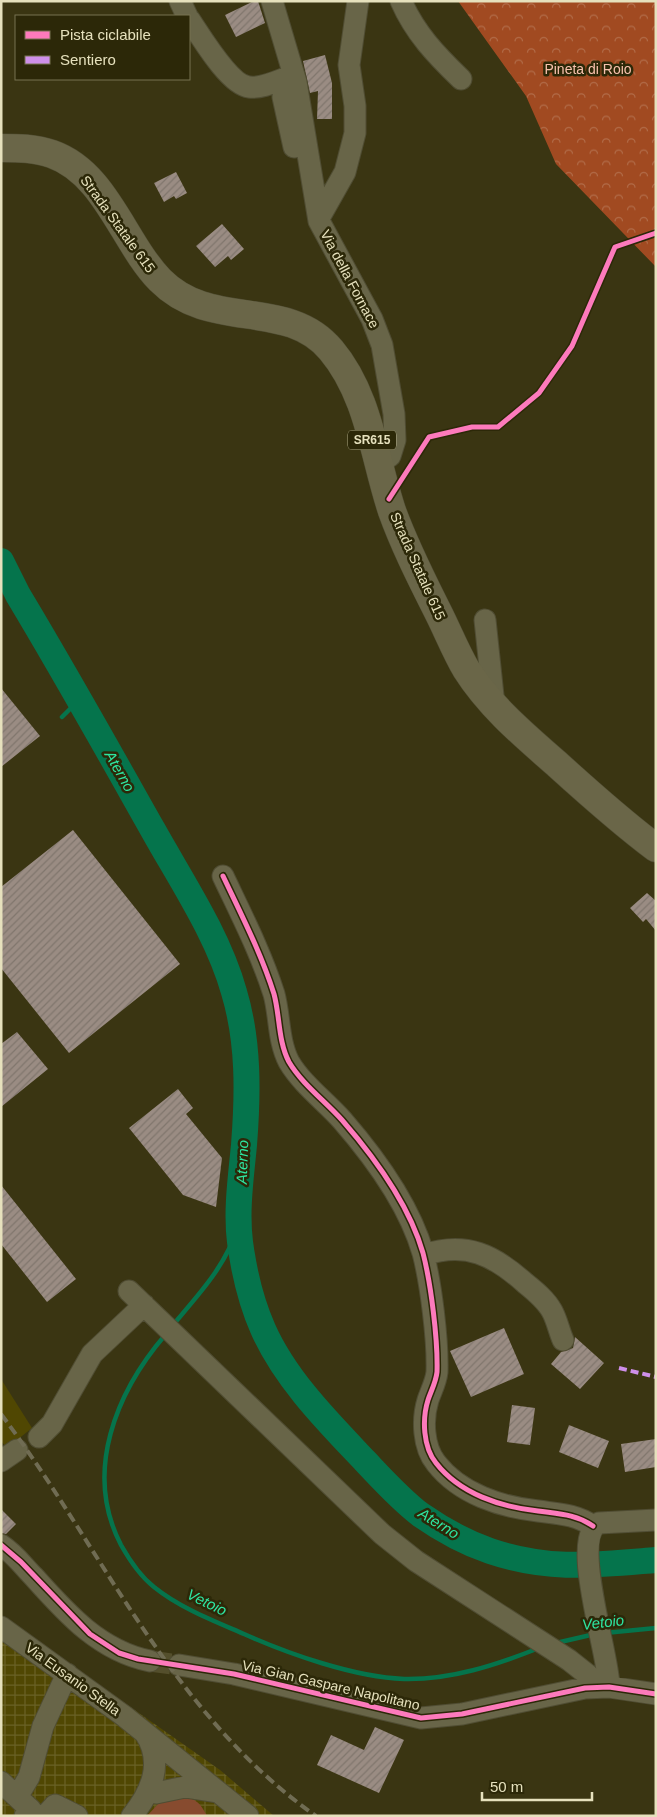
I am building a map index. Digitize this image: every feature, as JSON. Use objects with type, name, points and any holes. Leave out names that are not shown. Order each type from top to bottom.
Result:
[{"type":"main road","name":"Strada Statale 615","points":[[1,148],[38,150],[74,165],[103,198],[151,270],[168,288],[182,297],[221,312],[291,322],[321,339],[340,361],[357,392],[393,512],[412,559],[466,669],[494,705],[627,827],[656,848]]},
{"type":"street","points":[[180,1],[187,15]]},
{"type":"street","name":"Via della Fornace","points":[[272,1],[294,74],[320,221],[372,319],[382,345],[393,399],[395,436],[390,456],[378,464]]},
{"type":"street","points":[[282,97],[301,180],[312,211],[320,221],[344,176],[355,134],[355,106],[349,65],[358,1]]},
{"type":"street","points":[[400,1],[413,26],[430,49],[461,79]]},
{"type":"street","points":[[190,21],[226,72],[241,85],[254,87],[294,74]]},
{"type":"street","points":[[485,620],[494,705]]},
{"type":"street","points":[[223,876],[256,946],[273,992],[283,1046],[290,1063],[341,1120],[381,1170],[414,1228],[424,1255],[432,1300],[437,1370],[427,1405],[425,1431],[428,1448],[435,1462],[454,1480],[482,1497],[524,1509],[570,1514],[591,1535]]},
{"type":"street","points":[[424,1255],[449,1248],[494,1258],[520,1278],[552,1311],[563,1340]]},
{"type":"street","points":[[39,1437],[52,1424],[92,1354],[144,1305],[382,1534],[416,1561],[562,1655],[603,1687]]},
{"type":"street","points":[[603,1687],[604,1655],[596,1624],[594,1594],[589,1572],[591,1535],[599,1523],[656,1520]]},
{"type":"street","points":[[1,1545],[96,1639],[120,1652],[150,1661]]},
{"type":"street","points":[[1,1566],[16,1568],[33,1577]]},
{"type":"street","name":"Via Eusanio Stella","points":[[1,1626],[145,1732],[248,1816]]},
{"type":"street","name":"Via Gian Gaspare Napolitano","points":[[179,1665],[234,1674],[421,1718],[441,1718],[556,1693],[603,1687],[656,1694]]},
{"type":"street","points":[[21,1806],[43,1726],[67,1674]]},
{"type":"street","points":[[145,1732],[155,1756],[151,1791]]},
{"type":"street","points":[[132,1816],[151,1791],[165,1764],[180,1760]]},
{"type":"street","points":[[1,1782],[21,1806]]},
{"type":"street","points":[[151,1791],[191,1787],[222,1794]]},
{"type":"street","points":[[45,1816],[55,1805],[77,1816]]},
{"type":"shaded area","points":[[1,1379],[32,1428],[7,1448],[1,1441]]},
{"type":"shaded area","points":[[1,1616],[220,1770],[274,1816],[1,1816]]},
{"type":"shaded area","points":[[178,1796],[196,1801],[207,1816],[147,1816],[159,1803]]},
{"type":"green space","name":"Pineta di Roio","points":[[458,1],[656,1],[656,267],[556,164],[526,96]]},
{"type":"building","points":[[254,1],[258,1],[265,23],[236,37],[225,15]]},
{"type":"building","points":[[325,55],[332,83],[332,119],[317,119],[318,91],[310,93],[303,61]]},
{"type":"building","points":[[176,172],[187,193],[176,199],[174,196],[164,202],[154,183]]},
{"type":"building","points":[[222,224],[244,249],[231,260],[228,256],[215,267],[196,246]]},
{"type":"building","points":[[1,688],[40,736],[1,767]]},
{"type":"building","points":[[73,830],[180,964],[69,1053],[1,968],[1,887]]},
{"type":"building","points":[[647,893],[656,901],[656,931],[646,919],[643,922],[630,908]]},
{"type":"building","points":[[17,1032],[48,1069],[1,1107],[1,1044]]},
{"type":"building","points":[[178,1089],[193,1108],[186,1114],[222,1158],[216,1207],[183,1195],[129,1128]]},
{"type":"building","points":[[1,1185],[76,1279],[47,1302],[1,1244]]},
{"type":"building","points":[[504,1328],[524,1374],[471,1397],[450,1351]]},
{"type":"building","points":[[575,1337],[604,1363],[580,1389],[551,1364],[561,1352],[573,1348]]},
{"type":"building","points":[[512,1405],[535,1408],[530,1445],[507,1442]]},
{"type":"building","points":[[569,1425],[609,1441],[598,1468],[559,1452]]},
{"type":"building","points":[[656,1439],[656,1467],[625,1472],[621,1444]]},
{"type":"building","points":[[1,1509],[16,1524],[6,1534],[1,1533]]},
{"type":"building","points":[[375,1727],[404,1740],[379,1793],[317,1765],[331,1735],[364,1750]]},
{"type":"waterway","name":"Aterno","points":[[1,561],[18,595],[198,909],[219,950],[227,971],[239,1011],[245,1049],[247,1087],[239,1206],[240,1242],[246,1276],[255,1308],[263,1329],[283,1365],[308,1399],[392,1490],[421,1515],[454,1535],[490,1551],[532,1562],[592,1565],[656,1560]]},
{"type":"waterway","points":[[62,717],[73,706],[76,694]]},
{"type":"waterway","name":"Vetoio","points":[[172,1326],[219,1266],[234,1239],[239,1224]]},
{"type":"waterway","name":"Vetoio","points":[[166,1334],[148,1357],[120,1407],[110,1434],[105,1461],[105,1489],[110,1517],[128,1557],[149,1583],[164,1595],[198,1614],[262,1642],[322,1663],[364,1674],[404,1679],[439,1677],[490,1666],[539,1648]]},
{"type":"waterway","name":"Vetoio","points":[[605,1633],[656,1628]]},
{"type":"waterway","name":"Vetoio","points":[[556,1643],[595,1634]]},
{"type":"tunnel","points":[[150,1661],[179,1665]]},
{"type":"railway","points":[[1,1414],[38,1466],[143,1628],[180,1680],[220,1729],[265,1775],[316,1816]]},
{"type":"marked path","points":[[619,1368],[656,1377]]},
{"type":"cycle path","points":[[389,499],[429,437],[472,427],[498,427],[539,393],[572,346],[615,247],[656,233]]},
{"type":"cycle path","points":[[223,876],[269,979],[276,1002],[283,1046],[289,1062],[307,1085],[342,1120],[367,1150],[390,1182],[417,1235],[429,1280],[437,1359],[435,1383],[428,1400],[424,1424],[428,1449],[436,1463],[446,1474],[469,1491],[510,1506],[573,1517],[593,1526]]},
{"type":"cycle path","points":[[1,1545],[21,1562],[90,1634],[119,1653],[138,1659],[234,1674],[421,1718],[462,1714],[585,1688],[609,1687],[656,1694]]}]
